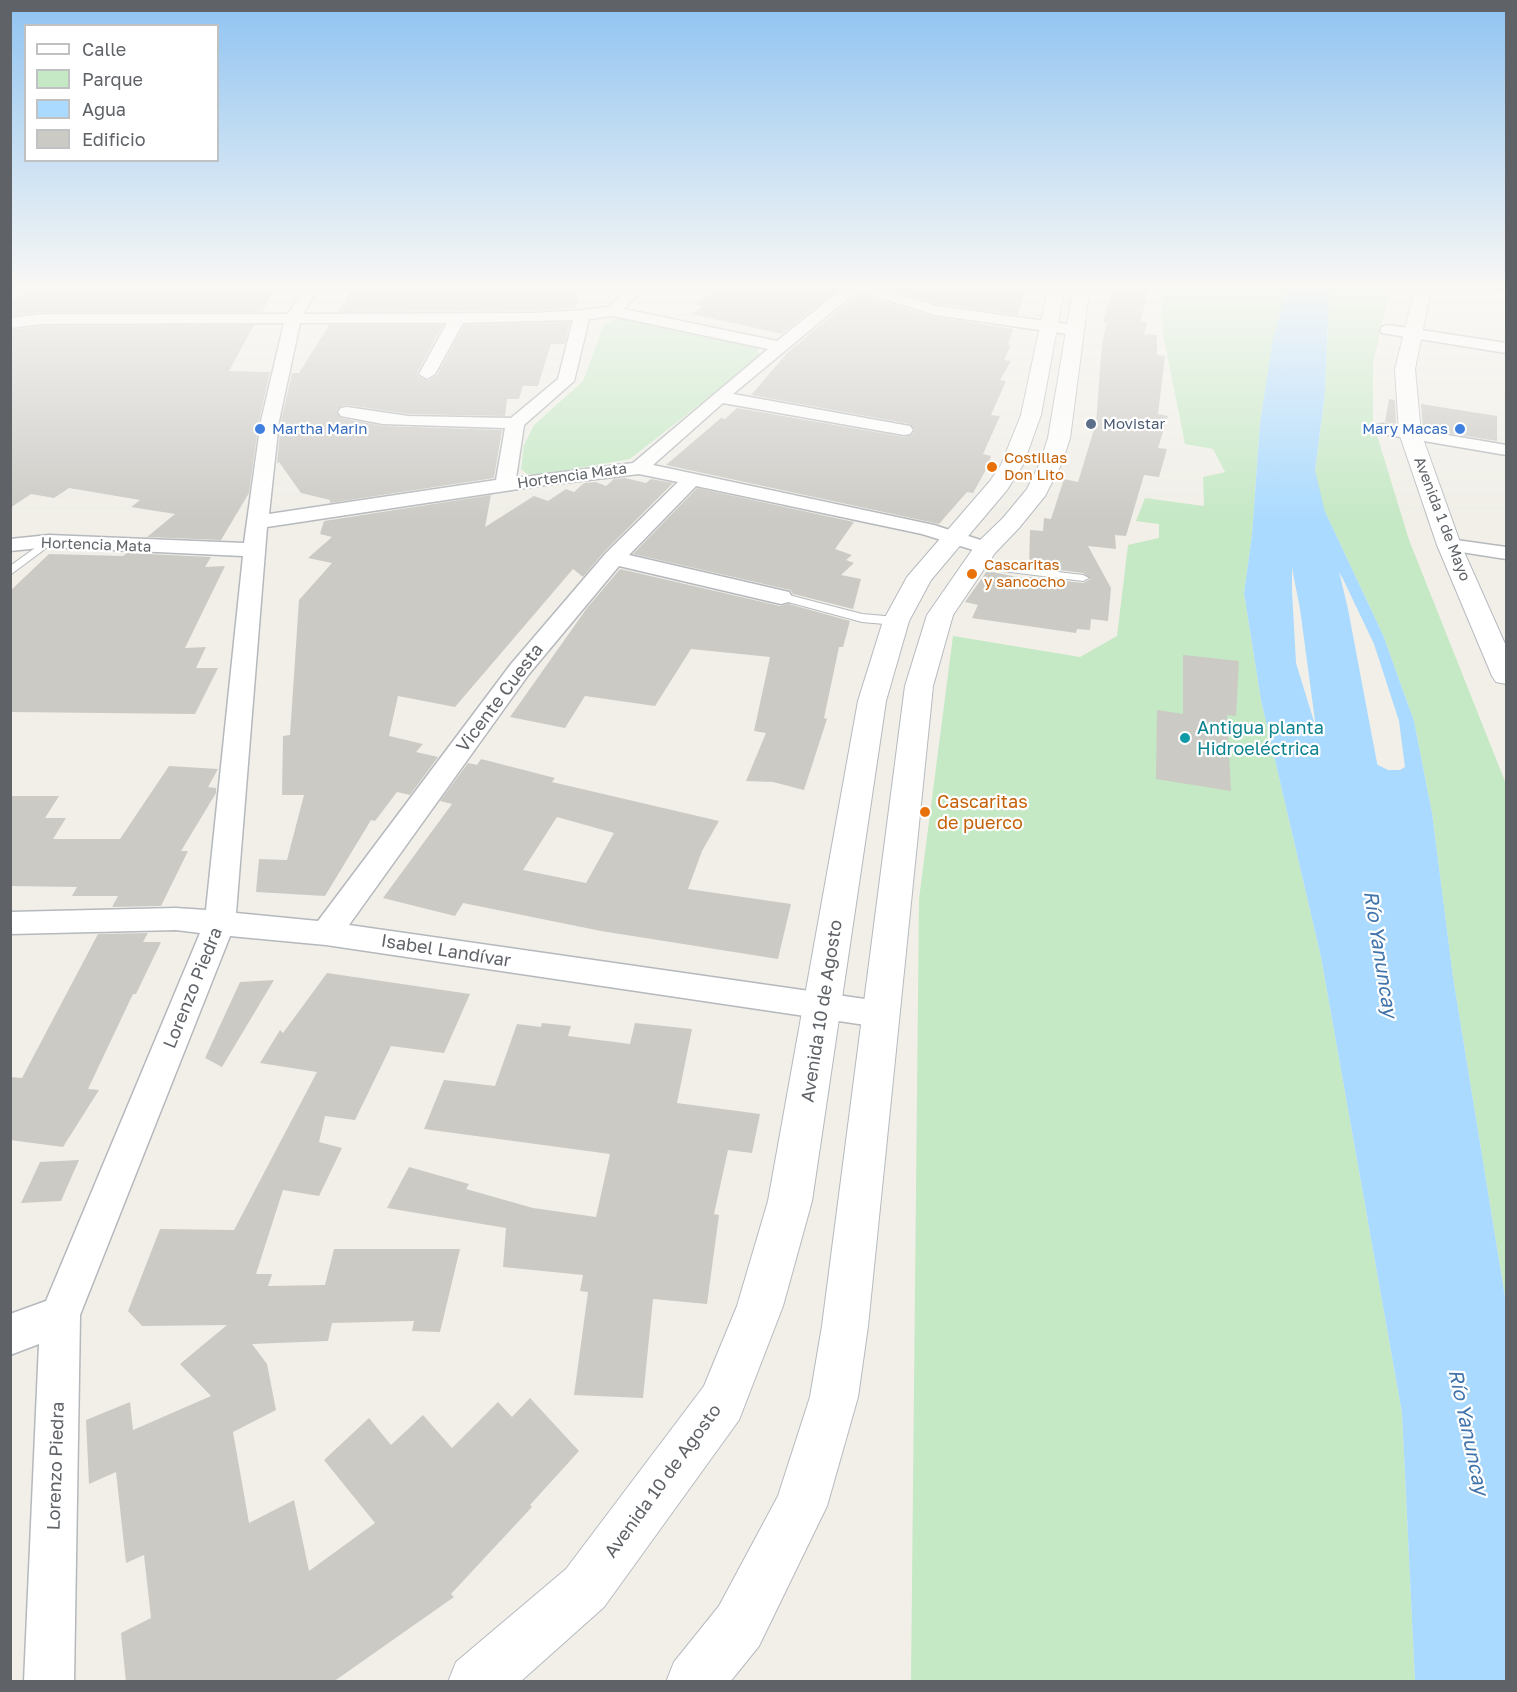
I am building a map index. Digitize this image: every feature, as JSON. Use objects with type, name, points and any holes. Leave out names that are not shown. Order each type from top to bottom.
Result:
[{"type":"main road","name":"Avenida 10 de Agosto","points":[[476,1682],[585,1588],[722,1403],[760,1306],[790,1202],[872,701],[896,621],[920,577],[999,485],[1012,465],[1031,415],[1042,363]]},
{"type":"main road","points":[[694,1682],[739,1626],[801,1506],[834,1397],[845,1326],[879,1014],[919,686],[940,615],[980,557],[1037,491],[1051,463],[1059,438],[1069,363]]},
{"type":"main road","name":"Avenida 1 de Mayo","points":[[1406,363],[1410,433],[1449,545],[1506,673]]},
{"type":"street","name":"Lorenzo Piedra","points":[[49,1682],[60,1315],[220,922],[256,536],[270,421],[283,363]]},
{"type":"street","points":[[427,374],[433,363]]},
{"type":"street","points":[[346,412],[408,421],[515,423],[566,381],[570,363]]},
{"type":"street","points":[[639,468],[719,397],[762,363]]},
{"type":"street","points":[[719,397],[904,430]]},
{"type":"street","points":[[505,485],[515,423]]},
{"type":"street","points":[[1383,429],[1506,450]]},
{"type":"street","name":"Hortencia Mata","points":[[10,545],[49,541],[256,536],[505,485],[639,468],[954,536],[980,557]]},
{"type":"street","name":"Vicente Cuesta","points":[[326,933],[520,669],[614,558],[692,479]]},
{"type":"street","points":[[1449,545],[1506,553]]},
{"type":"street","points":[[614,558],[781,597]]},
{"type":"street","name":"Isabel Landívar","points":[[10,923],[176,919],[326,933],[879,1014]]},
{"type":"street","points":[[10,1335],[60,1315]]},
{"type":"lane","points":[[10,572],[49,541]]},
{"type":"lane","points":[[980,557],[1083,578]]},
{"type":"lane","points":[[781,597],[862,618],[896,621]]},
{"type":"green space","points":[[590,363],[752,363],[630,459],[546,474],[527,474],[521,469],[524,445],[534,425],[583,381]]},
{"type":"green space","points":[[1169,363],[1270,363],[1260,423],[1252,535],[1244,593],[1261,700],[1321,957],[1402,1413],[1415,1681],[911,1682],[919,899],[953,636],[1080,657],[1117,636],[1128,545],[1159,538],[1159,524],[1136,521],[1145,498],[1204,506],[1203,477],[1225,472],[1213,449],[1185,444]]},
{"type":"green space","points":[[1326,363],[1373,363],[1373,422],[1409,540],[1506,784],[1506,1303],[1453,977],[1432,813],[1414,721],[1383,635],[1313,486],[1325,393]]},
{"type":"water","points":[[1269,363],[1326,363],[1325,393],[1313,486],[1383,635],[1414,721],[1432,813],[1453,977],[1506,1303],[1506,1681],[1415,1681],[1402,1413],[1321,957],[1261,700],[1244,593],[1252,535],[1260,423]],"holes":[[[1294,522],[1301,524],[1323,547],[1342,577],[1374,644],[1399,721],[1405,767],[1400,770],[1388,770],[1329,740],[1319,734],[1316,728],[1296,663],[1292,591],[1292,527]]]},
{"type":"building","points":[[10,363],[233,363],[229,371],[270,372],[259,421],[249,493],[221,540],[147,537],[175,514],[131,507],[140,500],[69,488],[54,498],[31,494],[10,508]]},
{"type":"building","points":[[305,363],[422,363],[417,373],[418,376],[428,381],[437,375],[444,363],[545,363],[538,386],[523,386],[519,399],[507,399],[505,416],[408,414],[347,405],[341,406],[336,411],[341,418],[383,426],[502,430],[494,478],[330,503],[330,500],[301,493],[279,462],[277,464],[281,421],[292,373],[299,373]]},
{"type":"building","points":[[779,363],[1010,363],[1000,380],[1006,381],[991,415],[1000,416],[983,454],[991,456],[988,466],[973,493],[967,492],[939,524],[666,465],[721,418],[725,419],[737,408],[904,437],[912,435],[915,430],[910,424],[751,395]]},
{"type":"building","points":[[1101,363],[1164,363],[1158,414],[1168,416],[1158,448],[1167,449],[1159,477],[1144,475],[1126,536],[1115,535],[1116,549],[1088,546],[1111,588],[1108,621],[1091,619],[1090,630],[1077,629],[1076,633],[972,618],[978,605],[965,602],[987,571],[1028,579],[1029,577],[1083,583],[1091,579],[1083,573],[1029,566],[1030,530],[1043,531],[1044,518],[1051,519],[1064,479],[1078,482],[1096,423]]},
{"type":"building","points":[[1389,399],[1395,400],[1396,424],[1385,422]]},
{"type":"building","points":[[1421,404],[1497,416],[1497,441],[1423,429]]},
{"type":"building","points":[[625,478],[646,483],[651,479],[673,483],[604,552],[583,577],[573,569],[455,707],[398,696],[389,736],[423,744],[416,752],[438,757],[410,795],[397,792],[375,821],[371,820],[325,896],[256,892],[259,859],[287,860],[304,795],[282,795],[283,736],[290,735],[299,600],[332,563],[308,558],[332,537],[320,534],[324,521],[491,495],[485,527],[534,496],[548,501],[566,489],[574,492],[584,483],[596,482],[606,486],[614,479]]},
{"type":"building","points":[[697,488],[854,522],[835,549],[852,555],[846,560],[854,563],[841,575],[861,579],[853,609],[793,594],[790,590],[633,554]]},
{"type":"building","points":[[127,553],[211,557],[205,567],[225,566],[185,648],[206,647],[196,668],[218,668],[195,714],[10,712],[10,591],[49,554],[123,556]]},
{"type":"building","points":[[620,569],[780,606],[789,604],[850,621],[843,647],[839,647],[824,718],[827,719],[804,790],[773,782],[746,781],[766,733],[754,731],[770,657],[691,649],[655,706],[585,696],[565,728],[510,717],[587,608]]},
{"type":"building","points":[[1183,655],[1239,661],[1236,716],[1227,715],[1231,791],[1156,779],[1157,710],[1183,714]]},
{"type":"building","points":[[481,759],[555,778],[552,782],[719,821],[702,851],[688,889],[791,904],[778,959],[601,931],[463,903],[455,916],[383,898],[452,804],[440,801],[468,763],[477,765]],"holes":[[[557,817],[614,833],[586,883],[523,870]]]},
{"type":"building","points":[[169,766],[218,769],[208,787],[216,788],[216,793],[181,851],[188,851],[161,906],[112,907],[118,896],[72,896],[77,887],[10,886],[10,796],[59,796],[45,818],[66,818],[53,839],[120,839]]},
{"type":"building","points":[[148,933],[143,942],[161,942],[136,994],[133,994],[88,1089],[99,1090],[63,1147],[10,1140],[10,1077],[22,1078],[98,934]]},
{"type":"building","points":[[327,973],[470,994],[444,1053],[391,1046],[355,1120],[325,1116],[319,1142],[342,1148],[319,1196],[283,1190],[256,1274],[272,1274],[268,1286],[325,1285],[334,1249],[460,1249],[440,1332],[412,1331],[414,1321],[332,1323],[328,1341],[252,1344],[267,1364],[276,1410],[233,1432],[249,1523],[294,1500],[309,1571],[375,1523],[324,1460],[369,1418],[391,1445],[423,1415],[452,1448],[498,1402],[512,1417],[530,1398],[579,1451],[530,1505],[532,1507],[451,1594],[454,1597],[333,1682],[126,1682],[121,1633],[151,1618],[144,1555],[126,1563],[116,1472],[89,1484],[86,1420],[130,1402],[133,1430],[211,1396],[180,1364],[227,1325],[142,1326],[128,1311],[160,1229],[234,1230],[317,1072],[260,1063],[280,1030],[283,1033]]},
{"type":"building","points":[[274,980],[222,1067],[205,1058],[240,982]]},
{"type":"building","points":[[542,1023],[571,1026],[568,1036],[630,1044],[635,1023],[692,1029],[677,1103],[760,1114],[752,1153],[728,1150],[714,1214],[719,1215],[707,1304],[653,1299],[643,1398],[574,1395],[588,1292],[580,1291],[583,1275],[503,1267],[506,1228],[387,1208],[409,1167],[469,1184],[466,1189],[533,1208],[596,1217],[610,1154],[424,1129],[444,1080],[495,1086],[517,1024],[541,1027]]},
{"type":"building","points":[[79,1160],[61,1201],[21,1203],[40,1162]]},
{"type":"waterway","name":"Río Yanuncay","points":[[1304,363],[1294,470],[1324,609],[1360,832]]},
{"type":"place","name":"Movistar","points":[[1091,424]]},
{"type":"place","name":"Martha Marin","points":[[260,429]]},
{"type":"place","name":"Mary Macas","points":[[1460,429]]},
{"type":"place","name":"Costillas Don Lito","points":[[992,467]]},
{"type":"place","name":"Cascaritas y sancocho","points":[[972,574]]},
{"type":"place","name":"Antigua planta Hidroeléctrica","points":[[1185,738]]},
{"type":"place","name":"Cascaritas de puerco","points":[[925,812]]}]
